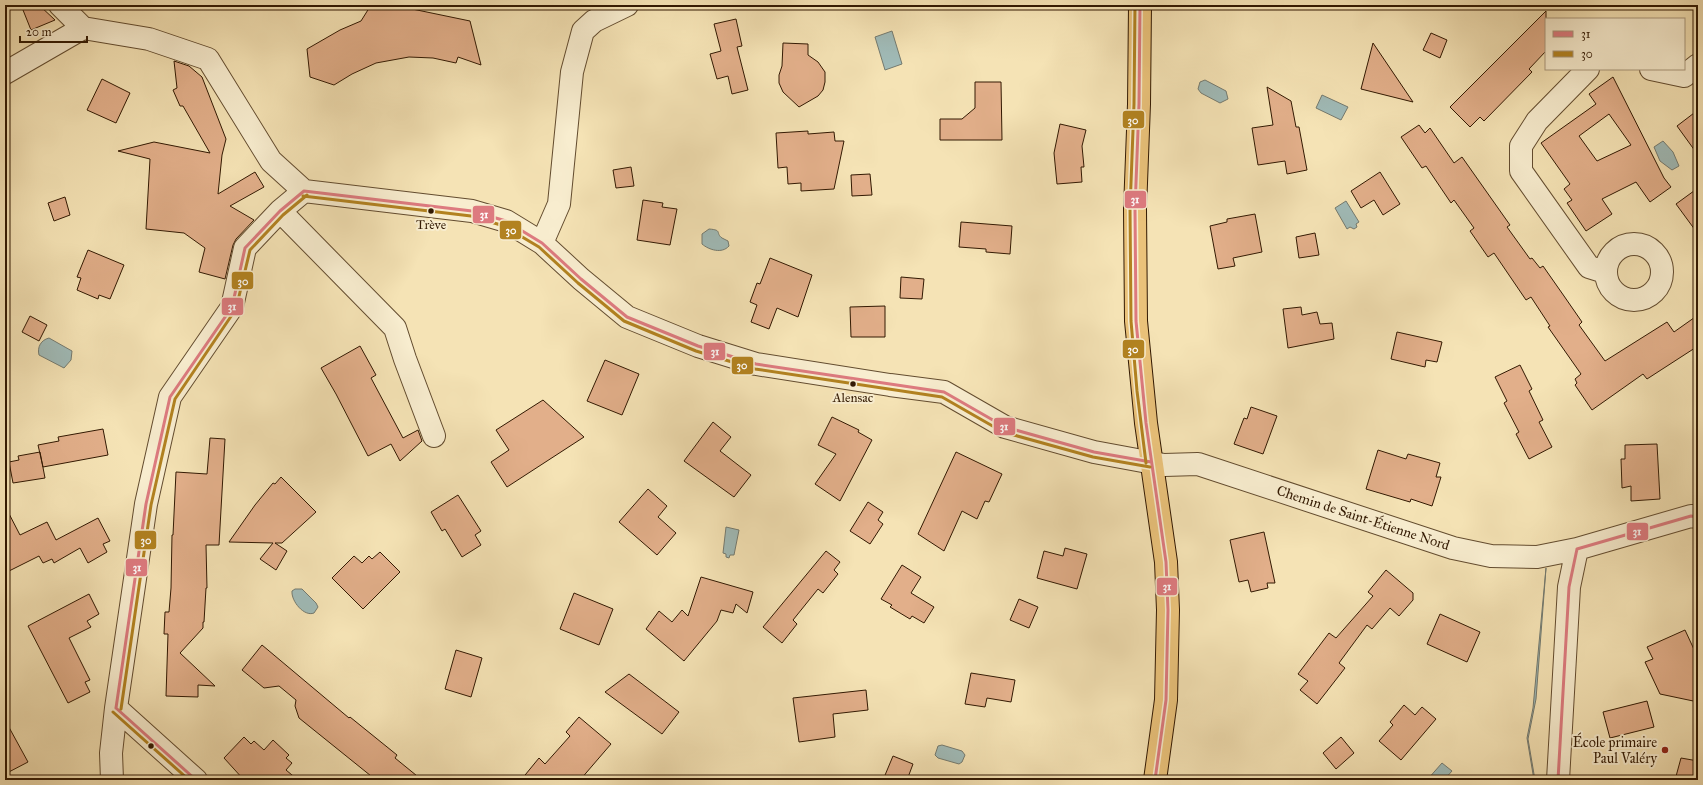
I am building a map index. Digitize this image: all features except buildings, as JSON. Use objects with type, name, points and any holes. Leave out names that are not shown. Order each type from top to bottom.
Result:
[{"type":"main road","points":[[1140,5],[1139,104],[1135,209],[1136,321],[1142,390],[1166,562],[1168,610],[1166,700],[1155,780]]},
{"type":"street","points":[[60,5],[83,28],[149,39],[208,59],[271,161],[304,191],[280,211],[246,248],[232,307],[170,397],[146,504],[116,708],[111,753],[112,780]]},
{"type":"street","points":[[542,243],[559,204],[572,72],[583,31],[594,21],[627,5]]},
{"type":"street","points":[[5,73],[83,28]]},
{"type":"street","points":[[1656,70],[1684,76],[1698,65]]},
{"type":"street","points":[[1587,70],[1537,122],[1521,146],[1522,171],[1589,267],[1605,272]]},
{"type":"street","name":"Chemin de Saint-Étienne Nord","points":[[304,191],[472,211],[506,221],[542,243],[581,279],[627,317],[698,346],[756,364],[944,392],[1005,427],[1094,452],[1164,465],[1198,464],[1453,548],[1491,556],[1537,557],[1577,549],[1691,516],[1698,517]]},
{"type":"street","points":[[280,211],[395,328],[434,436]]},
{"type":"street","points":[[1558,780],[1569,587],[1577,549]]},
{"type":"street","points":[[116,708],[196,780]]},
{"type":"water","points":[[892,31],[902,64],[885,70],[875,37]]},
{"type":"water","points":[[1205,80],[1226,91],[1228,99],[1220,103],[1201,93],[1198,89],[1200,82]]},
{"type":"water","points":[[1322,95],[1348,107],[1341,120],[1316,108]]},
{"type":"water","points":[[1663,141],[1673,152],[1679,166],[1672,170],[1660,161],[1654,147]]},
{"type":"water","points":[[1346,201],[1359,222],[1356,224],[1357,227],[1354,229],[1350,227],[1347,229],[1335,208]]},
{"type":"water","points":[[709,229],[717,231],[722,238],[728,241],[729,246],[723,250],[716,250],[708,248],[702,244],[702,234]]},
{"type":"water","points":[[49,338],[72,351],[71,360],[64,368],[39,355],[40,344]]},
{"type":"water","points":[[726,527],[739,530],[734,555],[730,555],[729,558],[723,553]]},
{"type":"water","points":[[1546,568],[1536,699],[1528,739],[1534,780],[1527,738],[1533,708]]},
{"type":"water","points":[[295,589],[302,589],[316,603],[318,607],[314,613],[306,613],[299,607],[292,595],[292,591]]},
{"type":"water","points":[[942,745],[962,751],[965,755],[962,762],[959,764],[938,758],[935,755],[938,746]]},
{"type":"water","points":[[1442,763],[1452,771],[1444,780],[1427,780]]},
{"type":"transit line","name":"30","points":[[1135,5],[1134,104],[1130,209],[1131,321],[1137,391],[1146,463]]},
{"type":"transit line","name":"31","points":[[1140,5],[1139,104],[1135,209],[1136,321],[1146,423],[1166,562],[1168,610],[1166,700],[1155,780]]},
{"type":"transit line","name":"31","points":[[304,191],[472,211],[506,221],[542,243],[581,279],[627,317],[698,346],[756,364],[944,392],[1005,427],[1094,452],[1151,462]]},
{"type":"transit line","name":"31","points":[[116,708],[146,504],[170,397],[232,307],[245,248],[280,211],[304,191]]},
{"type":"transit line","name":"30","points":[[121,709],[151,505],[175,399],[236,309],[250,250],[283,215],[307,195]]},
{"type":"transit line","name":"30","points":[[303,196],[471,216],[504,226],[539,247],[578,283],[624,321],[696,351],[755,369],[942,397],[1003,432],[1093,457],[1150,467]]},
{"type":"transit line","name":"31","points":[[1577,549],[1691,516],[1698,517]]},
{"type":"transit line","name":"31","points":[[1558,780],[1569,587],[1577,549]]},
{"type":"transit line","name":"31","points":[[116,708],[196,780]]},
{"type":"transit line","name":"30","points":[[113,712],[189,780]]},
{"type":"place","name":"Trève","points":[[431,211]]},
{"type":"place","name":"Alensac","points":[[853,384]]},
{"type":"place","name":"École primaire Paul Valéry","points":[[1665,750]]}]
